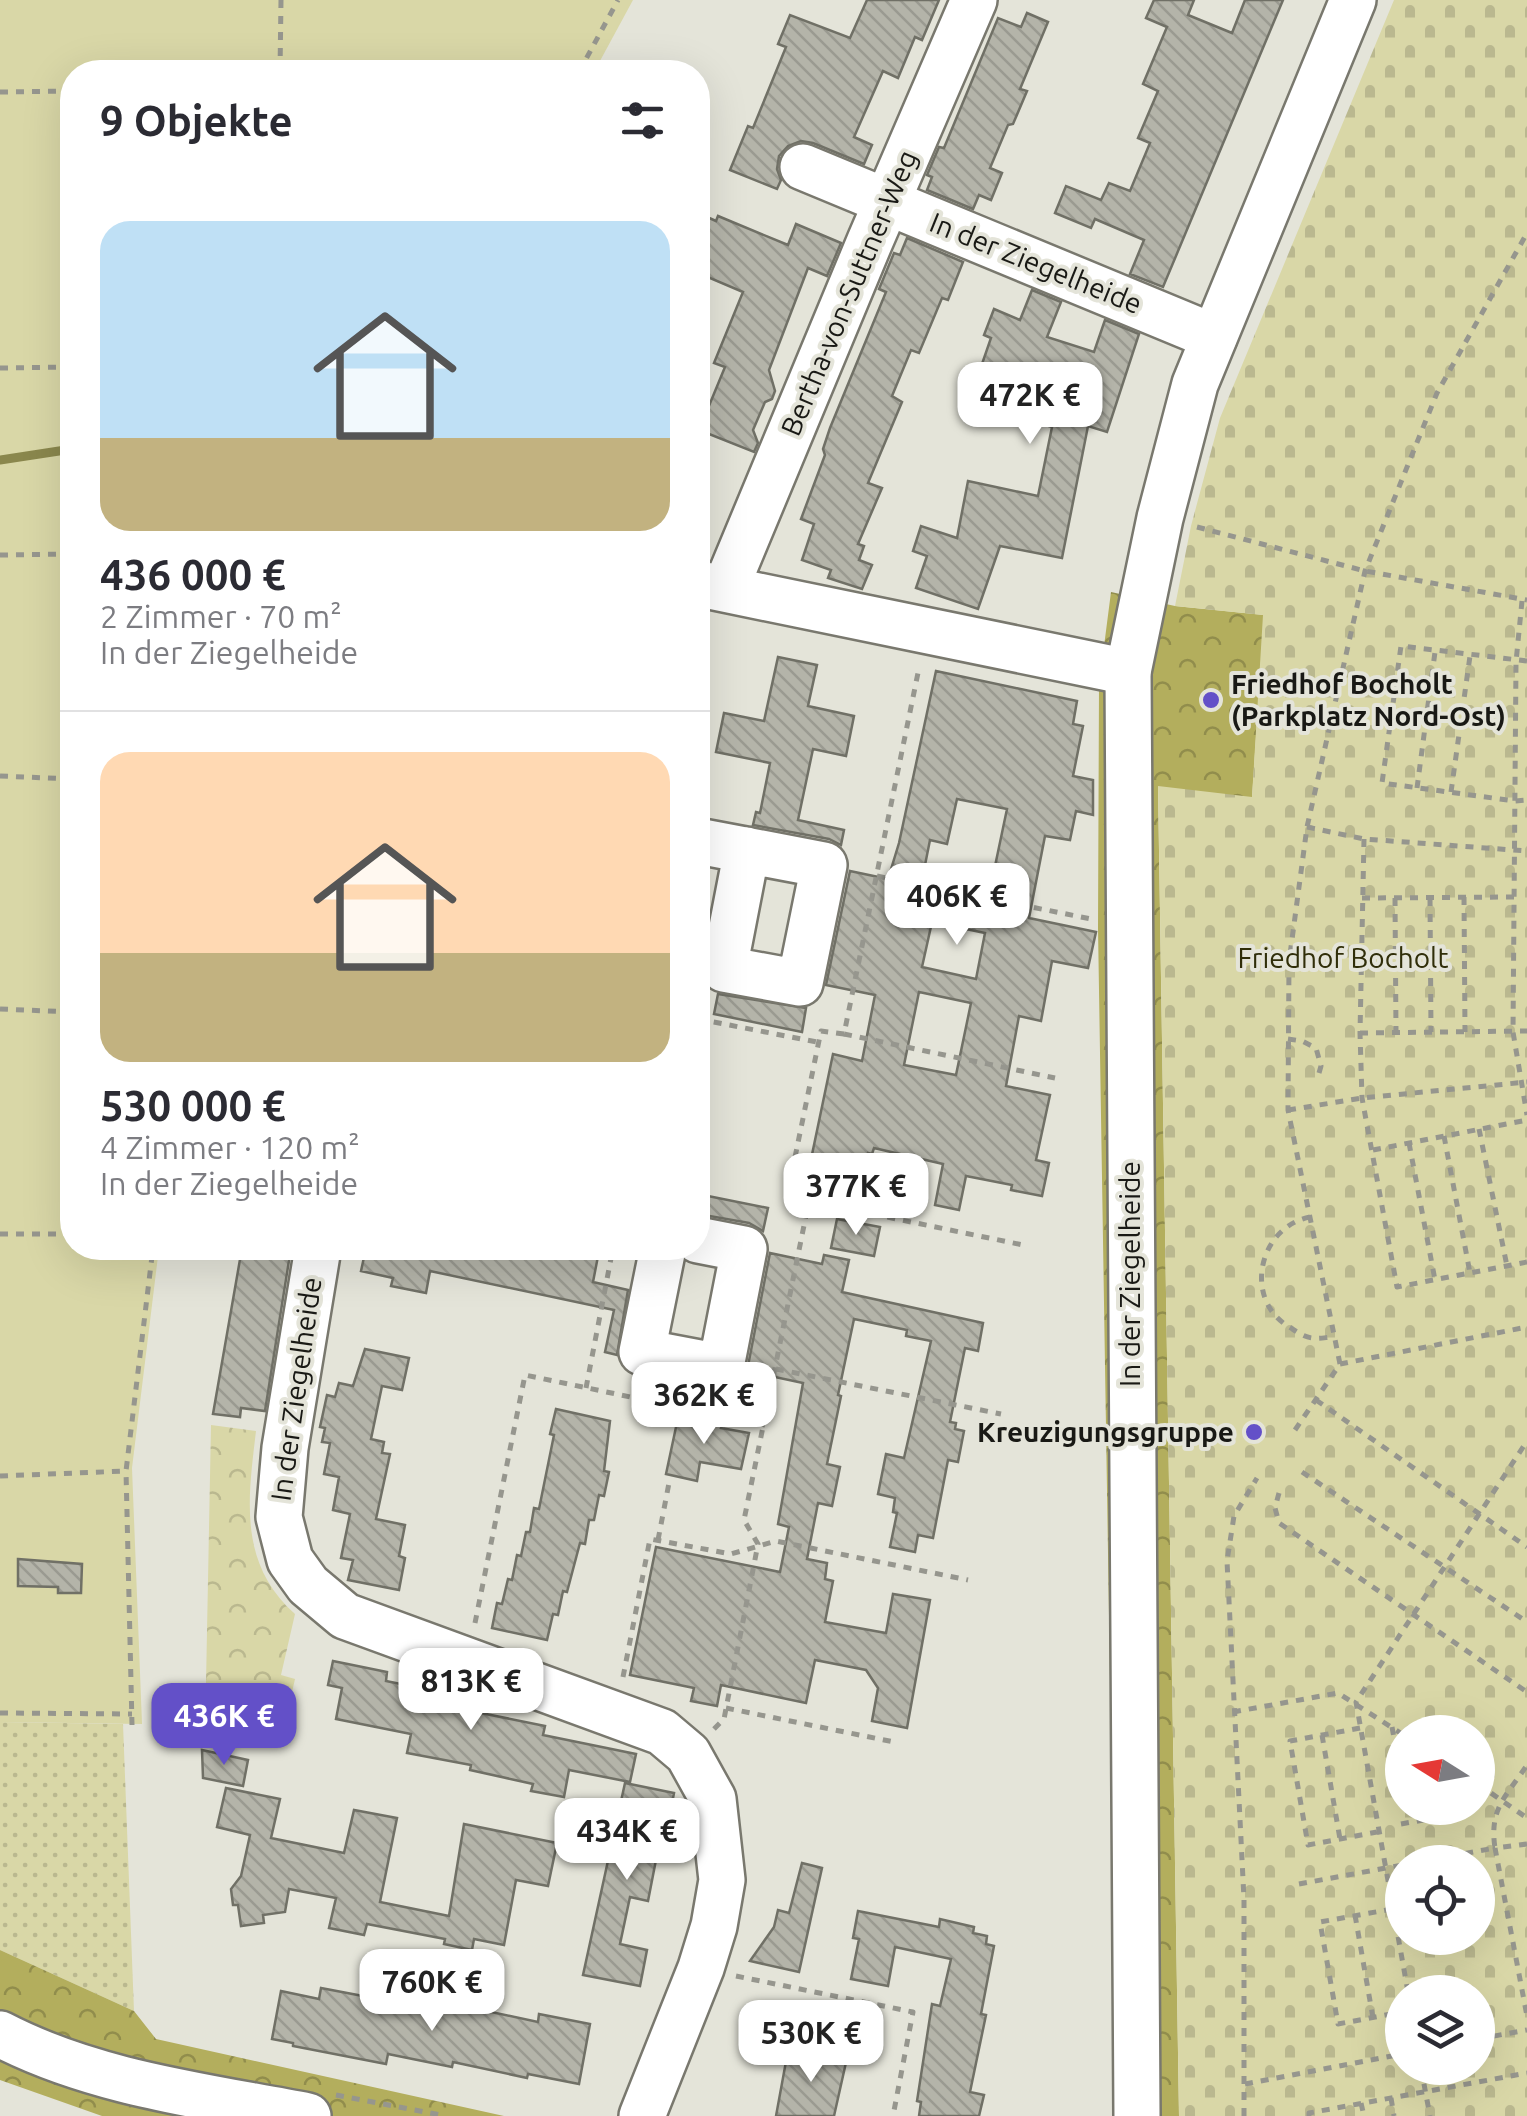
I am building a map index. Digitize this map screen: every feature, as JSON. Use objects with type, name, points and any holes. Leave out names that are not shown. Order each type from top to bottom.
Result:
[{"type":"street","name":"Bertha-von-Suttner-Weg","points":[[712,585],[888,202],[974,0]]},
{"type":"street","name":"In der Ziegelheide","points":[[1137,2116],[1128,672],[1179,436],[1214,337],[1352,0]]},
{"type":"street","name":"In der Ziegelheide","points":[[803,167],[1214,337]]},
{"type":"street","points":[[712,585],[1128,672]]},
{"type":"street","points":[[710,842],[747,850]]},
{"type":"street","points":[[661,1260],[642,1352],[721,1368],[744,1249],[710,1242]]},
{"type":"street","name":"In der Ziegelheide","points":[[316,1260],[283,1465],[279,1516],[290,1560],[308,1585],[345,1616],[662,1732],[688,1754],[713,1800],[722,1880],[714,1926],[642,2116]]},
{"type":"street","points":[[0,2034],[79,2067],[162,2088],[308,2116]]},
{"type":"path","points":[[280,60],[281,0]]},
{"type":"path","points":[[586,60],[618,0]]},
{"type":"path","points":[[0,92],[60,91]]},
{"type":"path","points":[[1295,1430],[1340,1364],[1288,1110],[1288,962],[1307,827],[1365,571],[1437,394],[1527,233]]},
{"type":"path","points":[[0,368],[60,367]]},
{"type":"path","points":[[1160,518],[1365,571],[1524,601],[1516,662],[1514,1032],[1527,1118],[1373,1150]]},
{"type":"path","points":[[0,555],[60,554]]},
{"type":"path","points":[[844,1034],[927,630]]},
{"type":"path","points":[[1527,661],[1401,646],[1382,783],[1527,800]]},
{"type":"path","points":[[1416,788],[1436,651]]},
{"type":"path","points":[[1451,792],[1470,655]]},
{"type":"path","points":[[0,776],[60,779]]},
{"type":"path","points":[[1307,827],[1364,838],[1527,851]]},
{"type":"path","points":[[1364,838],[1362,1098],[1397,1287],[1527,1262]]},
{"type":"path","points":[[877,876],[1091,919]]},
{"type":"path","points":[[1362,898],[1514,898]]},
{"type":"path","points":[[1395,898],[1396,1032]]},
{"type":"path","points":[[1430,898],[1431,1032]]},
{"type":"path","points":[[1464,898],[1464,1032]]},
{"type":"path","points":[[1514,915],[1527,913]]},
{"type":"path","points":[[0,1010],[60,1012]]},
{"type":"path","points":[[710,1021],[818,1043]]},
{"type":"path","points":[[1360,1033],[1527,1030]]},
{"type":"path","points":[[1023,1245],[787,1196],[821,1031],[1055,1078]]},
{"type":"path","points":[[1288,1039],[1316,1048],[1319,1072]]},
{"type":"path","points":[[1288,1110],[1362,1098],[1524,1082]]},
{"type":"path","points":[[1479,1129],[1507,1266]]},
{"type":"path","points":[[1444,1136],[1470,1273]]},
{"type":"path","points":[[1409,1143],[1435,1280]]},
{"type":"path","points":[[688,1754],[724,1719],[758,1544],[744,1520],[808,1201]]},
{"type":"path","points":[[1310,1217],[1294,1220],[1269,1246],[1260,1272],[1265,1301],[1280,1322],[1308,1338],[1335,1337]]},
{"type":"path","points":[[0,1234],[60,1234]]},
{"type":"path","points":[[132,1725],[126,1471],[151,1260]]},
{"type":"path","points":[[586,1388],[611,1260]]},
{"type":"path","points":[[1340,1364],[1527,1327]]},
{"type":"path","points":[[776,1369],[1001,1414]]},
{"type":"path","points":[[468,1662],[525,1375],[764,1425]]},
{"type":"path","points":[[1316,1400],[1527,1547]]},
{"type":"path","points":[[1299,1884],[1385,1868],[1356,1702],[1527,1441]]},
{"type":"path","points":[[0,1476],[126,1471]]},
{"type":"path","points":[[1302,1472],[1527,1622]]},
{"type":"path","points":[[1244,2116],[1244,1900],[1227,1561],[1234,1516],[1257,1478]]},
{"type":"path","points":[[658,1540],[669,1482]]},
{"type":"path","points":[[1279,1493],[1279,1524],[1527,1692]]},
{"type":"path","points":[[616,1715],[650,1539],[731,1554],[776,1541],[968,1580]]},
{"type":"path","points":[[1233,1712],[1338,1694],[1385,1721]]},
{"type":"path","points":[[726,1708],[894,1742]]},
{"type":"path","points":[[0,1713],[132,1714]]},
{"type":"path","points":[[1360,1728],[1290,1742],[1308,1845],[1379,1832]]},
{"type":"path","points":[[1322,1735],[1340,1839]]},
{"type":"path","points":[[1495,1845],[1492,1822],[1527,1765]]},
{"type":"path","points":[[1495,1796],[1527,1818]]},
{"type":"path","points":[[1527,1844],[1495,1848],[1527,2016]]},
{"type":"path","points":[[1385,1909],[1320,1922],[1338,2024],[1385,2016]]},
{"type":"path","points":[[1355,1915],[1374,2018]]},
{"type":"path","points":[[700,1968],[913,2012],[893,2116]]},
{"type":"path","points":[[1495,2037],[1527,2030]]},
{"type":"path","points":[[1245,2084],[1385,2057]]},
{"type":"path","points":[[1309,2116],[1308,2113],[1334,2112],[1362,2103],[1527,2073]]},
{"type":"path","points":[[1424,2085],[1430,2116]]},
{"type":"path","points":[[1391,2098],[1394,2116]]},
{"type":"path","points":[[1362,2103],[1364,2116]]},
{"type":"green space","points":[[0,0],[633,0],[600,60],[60,60],[60,1260],[158,1260],[132,1468],[142,1724],[0,1722]]},
{"type":"green space","name":"Friedhof Bocholt","points":[[1394,0],[1527,0],[1527,2116],[1179,2116],[1158,786],[1252,797],[1263,615],[1175,606],[1191,526],[1220,418]]},
{"type":"green space","points":[[1111,592],[1175,606],[1264,615],[1252,798],[1158,787],[1179,2116],[1117,2116],[1098,928],[1099,685]]},
{"type":"green space","points":[[211,1425],[256,1431],[251,1529],[264,1573],[295,1614],[281,1675],[295,1679],[284,1728],[268,1725],[263,1748],[205,1735]]},
{"type":"green space","points":[[0,1722],[123,1724],[134,2011],[0,1950]]},
{"type":"green space","points":[[0,1950],[134,2011],[156,2039],[504,2116],[102,2116],[0,2080]]},
{"type":"building","points":[[867,0],[939,0],[922,40],[915,37],[898,78],[883,71],[854,137],[872,145],[864,164],[801,141],[788,146],[779,156],[777,169],[781,180],[777,189],[730,170],[748,126],[753,128],[786,47],[778,44],[790,15],[850,38]]},
{"type":"building","points":[[1154,0],[1194,0],[1188,15],[1232,33],[1245,0],[1283,0],[1163,287],[1130,274],[1144,240],[1095,219],[1091,228],[1055,213],[1066,186],[1101,200],[1109,183],[1130,191],[1150,143],[1138,138],[1158,91],[1143,84],[1167,27],[1146,18]]},
{"type":"building","points":[[1027,13],[1048,22],[1020,89],[1027,91],[990,168],[1002,173],[991,200],[979,195],[973,209],[927,190],[932,177],[927,175],[939,147],[944,148],[998,18],[1021,27]]},
{"type":"building","points":[[718,216],[788,245],[796,224],[841,243],[827,276],[808,268],[769,370],[775,391],[772,399],[765,402],[753,430],[758,443],[754,452],[710,434],[710,403],[725,367],[714,363],[743,292],[710,278],[710,218],[716,221]]},
{"type":"building","points":[[907,238],[963,262],[948,300],[942,298],[919,353],[911,350],[892,396],[902,402],[868,483],[882,488],[858,544],[864,546],[859,560],[872,565],[862,589],[828,578],[831,570],[802,560],[814,524],[801,519],[825,455],[823,449],[830,428],[886,292],[879,289],[894,253],[900,255]]},
{"type":"building","points":[[1032,290],[1061,302],[1047,337],[1094,352],[1105,320],[1139,334],[1107,432],[1088,426],[1062,558],[1000,546],[978,609],[916,588],[927,556],[913,551],[921,526],[957,538],[968,481],[1038,496],[1052,427],[1000,411],[1011,374],[982,364],[991,338],[984,335],[994,309],[1020,320]]},
{"type":"building","points":[[778,657],[817,665],[808,706],[854,716],[846,756],[813,749],[798,820],[844,830],[841,845],[829,839],[753,825],[756,812],[760,813],[770,763],[716,752],[724,713],[764,721]]},
{"type":"building","points":[[936,671],[1077,701],[1073,724],[1083,726],[1073,776],[1093,780],[1093,815],[1076,811],[1070,840],[1045,836],[1029,918],[1096,932],[1088,968],[1052,961],[1041,1021],[1019,1016],[1006,1086],[1050,1095],[1036,1160],[1049,1163],[1042,1196],[1011,1190],[1012,1185],[966,1176],[959,1210],[935,1205],[943,1164],[874,1148],[872,1154],[868,1153],[858,1198],[809,1188],[809,1169],[833,1054],[862,1061],[875,995],[826,985],[850,871],[888,879]],"holes":[[[957,799],[1007,809],[986,909],[919,895],[930,840],[947,844]],[[932,922],[985,933],[976,979],[922,967]],[[919,992],[971,1003],[956,1075],[904,1065]]]},
{"type":"building","points":[[718,994],[806,1008],[802,1032],[714,1014]]},
{"type":"building","points":[[710,1196],[768,1208],[763,1231],[749,1223],[710,1216]]},
{"type":"building","points":[[837,1219],[880,1227],[874,1256],[831,1248]]},
{"type":"building","points":[[770,1253],[822,1264],[824,1255],[849,1260],[842,1292],[983,1323],[978,1351],[965,1348],[950,1422],[956,1423],[955,1429],[964,1431],[958,1462],[948,1460],[933,1538],[918,1535],[915,1552],[890,1547],[897,1513],[893,1512],[895,1498],[878,1494],[886,1454],[904,1458],[931,1341],[906,1336],[907,1330],[854,1319],[827,1464],[840,1467],[832,1506],[818,1503],[807,1559],[827,1563],[825,1579],[833,1581],[825,1622],[886,1633],[893,1594],[930,1600],[907,1728],[872,1721],[878,1688],[866,1670],[815,1660],[806,1703],[721,1685],[717,1706],[691,1701],[694,1688],[630,1675],[656,1547],[780,1572],[789,1527],[778,1524],[803,1383],[747,1371]]},
{"type":"building","points":[[240,1260],[289,1260],[265,1411],[241,1408],[240,1417],[213,1414]]},
{"type":"building","points":[[363,1260],[597,1260],[593,1282],[628,1290],[617,1355],[605,1352],[614,1310],[430,1271],[426,1293],[391,1286],[393,1278],[361,1271]]},
{"type":"building","points":[[365,1349],[409,1358],[402,1390],[382,1386],[371,1439],[384,1442],[382,1453],[390,1454],[376,1519],[405,1525],[399,1556],[405,1558],[399,1590],[348,1580],[353,1560],[341,1558],[350,1514],[333,1510],[339,1477],[324,1474],[330,1443],[322,1442],[325,1428],[320,1427],[327,1395],[335,1397],[339,1383],[353,1386]]},
{"type":"building","points":[[556,1409],[610,1421],[604,1471],[609,1472],[604,1496],[599,1495],[594,1520],[589,1520],[585,1544],[580,1543],[567,1592],[563,1591],[558,1615],[553,1614],[547,1640],[492,1628],[497,1603],[502,1604],[517,1555],[521,1556],[526,1532],[530,1532],[534,1508],[539,1509]]},
{"type":"building","points":[[679,1413],[723,1422],[721,1428],[749,1433],[741,1469],[700,1462],[697,1481],[666,1474]]},
{"type":"building","points":[[18,1559],[82,1564],[81,1593],[58,1593],[58,1587],[18,1586]]},
{"type":"building","points":[[333,1661],[387,1672],[386,1681],[484,1701],[481,1713],[545,1726],[543,1735],[636,1754],[630,1782],[569,1770],[564,1797],[531,1791],[533,1784],[470,1770],[471,1765],[407,1753],[411,1734],[336,1719],[342,1688],[328,1685]]},
{"type":"building","points":[[202,1750],[248,1760],[243,1786],[203,1778]]},
{"type":"building","points":[[625,1783],[674,1793],[667,1830],[662,1829],[648,1901],[630,1897],[620,1944],[647,1950],[640,1986],[583,1975]]},
{"type":"building","points":[[226,1788],[280,1799],[271,1838],[344,1853],[354,1810],[397,1818],[380,1902],[449,1916],[464,1824],[557,1843],[548,1886],[516,1880],[504,1945],[474,1939],[472,1950],[444,1944],[445,1939],[367,1924],[364,1935],[329,1928],[336,1898],[289,1889],[285,1912],[263,1915],[264,1923],[241,1926],[231,1889],[241,1876],[250,1835],[217,1827]]},
{"type":"building","points":[[802,1863],[822,1868],[799,1972],[750,1961],[774,1927],[778,1910],[789,1913]]},
{"type":"building","points":[[858,1911],[939,1927],[940,1919],[974,1927],[973,1933],[987,1936],[986,1944],[994,1946],[981,2014],[986,2015],[970,2092],[984,2095],[979,2116],[919,2116],[921,2102],[917,2101],[932,2004],[940,2006],[951,1959],[895,1947],[888,1986],[851,1979],[859,1939],[853,1938]]},
{"type":"building","points":[[321,1988],[384,2000],[385,1995],[448,2008],[449,2003],[538,2022],[539,2014],[590,2024],[579,2084],[388,2054],[386,2064],[272,2039],[281,1991],[319,1999]]},
{"type":"building","points":[[807,2049],[847,2058],[834,2116],[776,2116],[787,2056],[805,2059]]},
{"type":"waterway","points":[[0,460],[60,451]]},
{"type":"place","name":"Friedhof Bocholt (Parkplatz Nord-Ost)","points":[[1211,700]]},
{"type":"place","name":"Kreuzigungsgruppe","points":[[1254,1432]]}]
